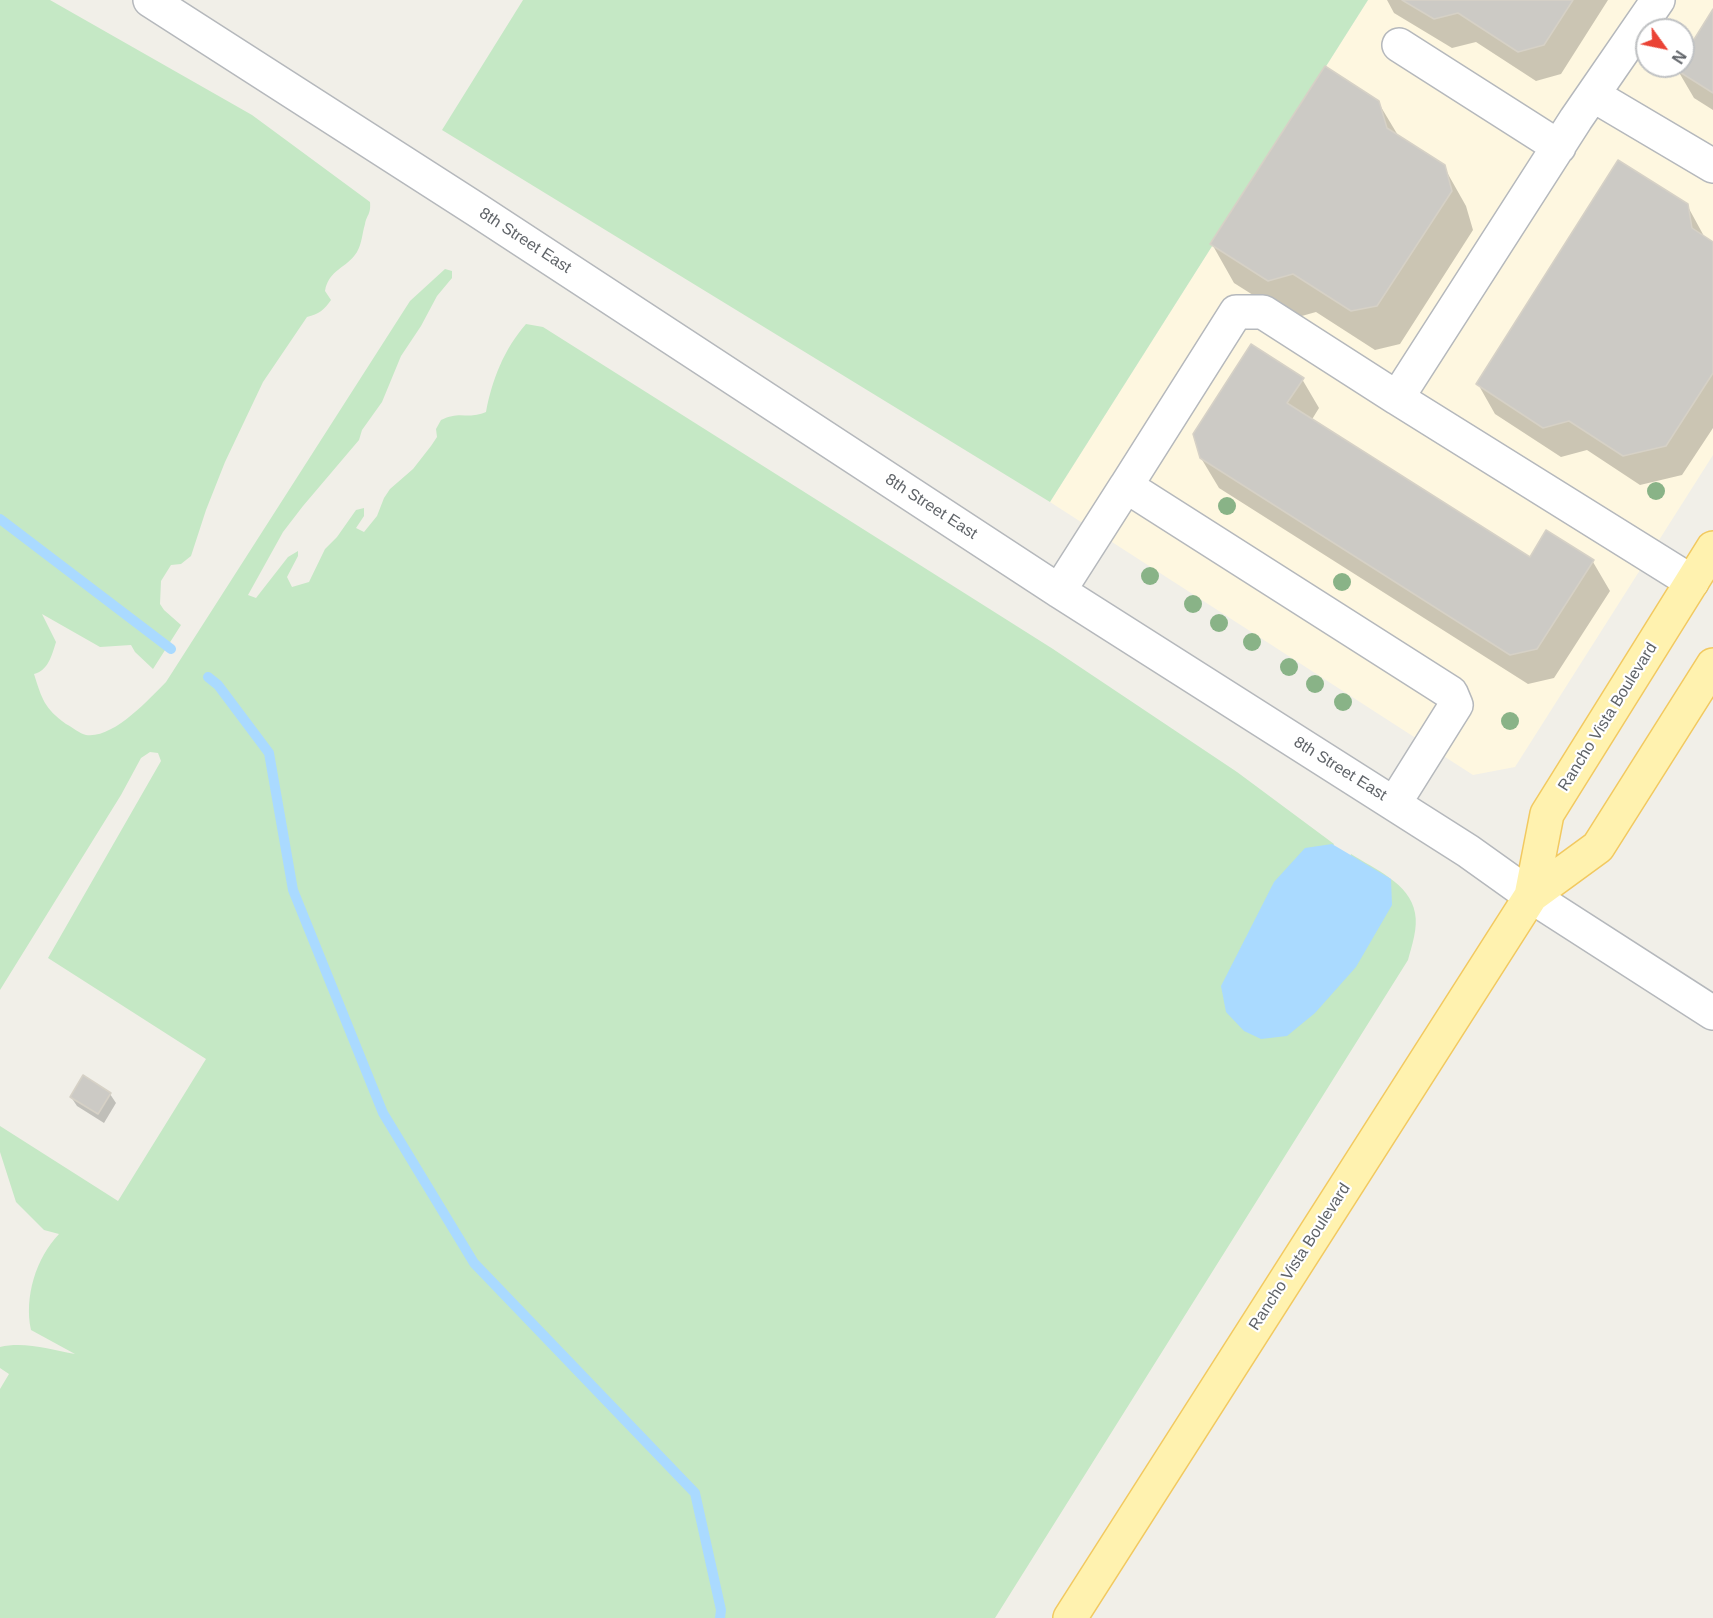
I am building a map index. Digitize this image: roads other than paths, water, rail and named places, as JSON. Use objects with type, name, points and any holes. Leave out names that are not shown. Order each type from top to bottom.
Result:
[{"type":"main road","name":"Rancho Vista Boulevard","points":[[1531,896],[1547,814],[1713,548]]},
{"type":"main road","name":"Rancho Vista Boulevard","points":[[1070,1618],[1531,896],[1598,847],[1713,665]]},
{"type":"street","name":"8th Street East","points":[[150,0],[477,210],[1059,591],[1468,851],[1531,896],[1713,1013]]},
{"type":"street","points":[[1397,398],[1558,147],[1658,0]]},
{"type":"street","points":[[1399,45],[1558,147]]},
{"type":"street","points":[[1593,94],[1713,166]]},
{"type":"street","points":[[1059,591],[1236,312],[1263,312],[1692,582]]},
{"type":"street","points":[[1126,486],[1451,693],[1456,705],[1395,804]]},
{"type":"water","points":[[1332,844],[1391,879],[1392,905],[1356,967],[1315,1013],[1287,1036],[1261,1039],[1244,1031],[1226,1012],[1221,986],[1274,882],[1305,848]]},
{"type":"waterway","points":[[0,519],[171,649]]},
{"type":"waterway","points":[[208,677],[218,685],[269,753],[293,890],[383,1113],[474,1263],[695,1493],[721,1610],[720,1618]]}]
